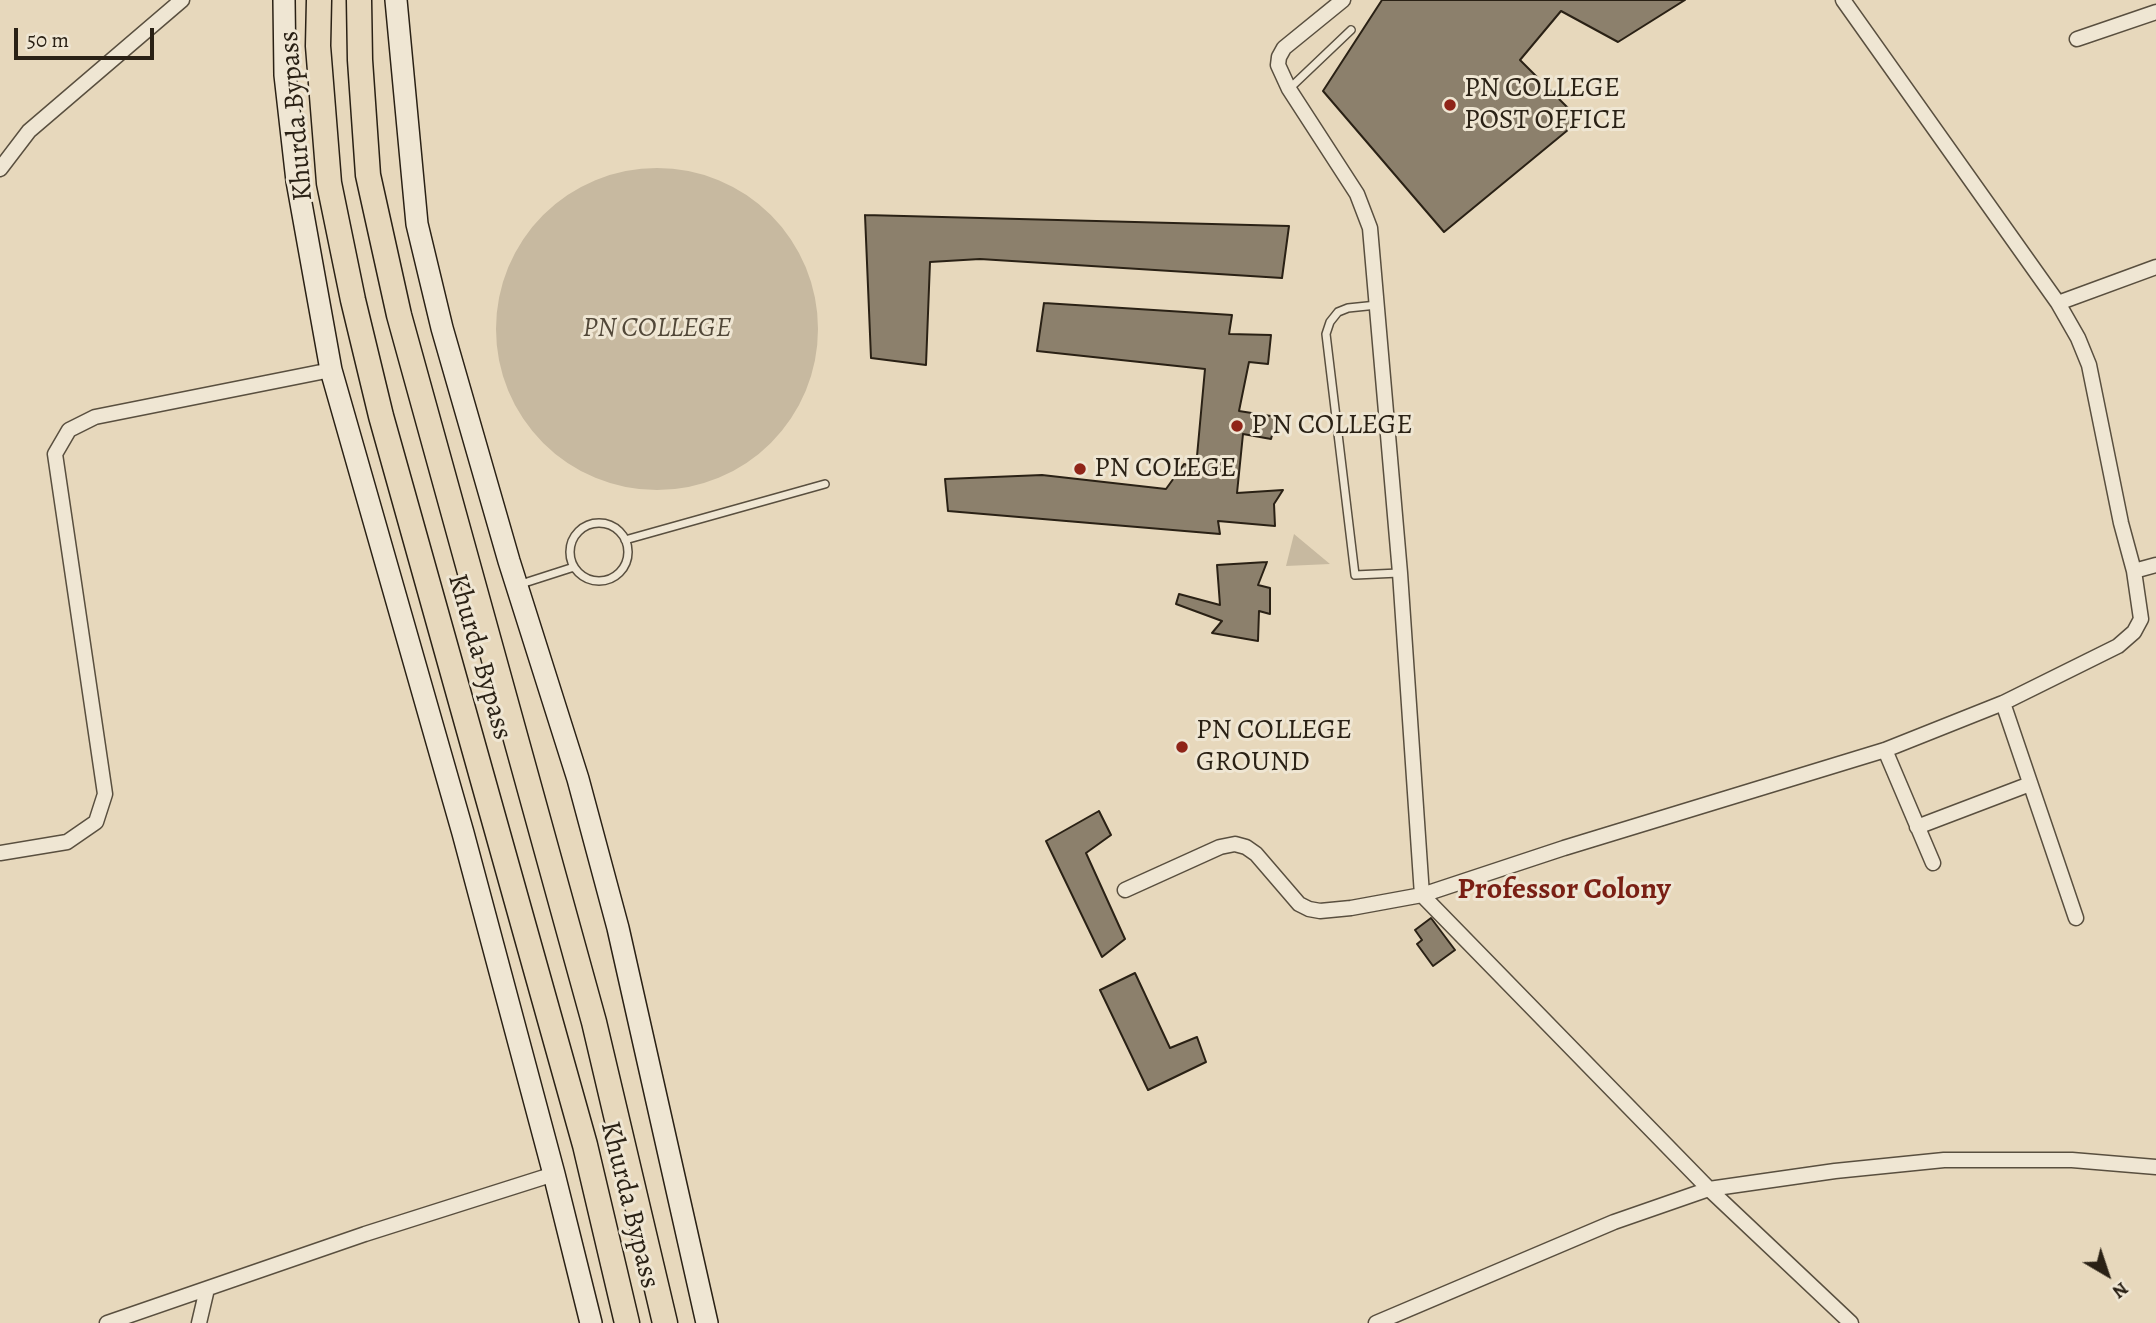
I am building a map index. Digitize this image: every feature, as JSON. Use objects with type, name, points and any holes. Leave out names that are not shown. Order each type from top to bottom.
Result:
[{"type":"highway","name":"Khurda Bypass","points":[[319,0],[318,46],[329,183],[356,313],[388,443],[585,1145],[627,1323]]},
{"type":"highway","name":"Khurda Bypass","points":[[359,0],[368,175],[399,315],[594,1022],[665,1323]]},
{"type":"main road","points":[[284,0],[285,75],[297,181],[331,370],[463,833],[591,1323]]},
{"type":"main road","points":[[396,0],[417,224],[442,328],[578,779],[618,928],[707,1323]]},
{"type":"street","points":[[0,169],[29,131],[182,0]]},
{"type":"street","points":[[1343,0],[1284,48],[1278,65],[1289,89],[1357,194],[1370,228],[1422,895],[1709,1189],[1851,1323]]},
{"type":"street","points":[[1125,890],[1220,847],[1235,844],[1256,854],[1298,904],[1309,909],[1320,911],[1351,908],[1422,895],[1577,844],[1885,750],[2003,703],[2118,646],[2134,632],[2141,619],[2134,571],[2121,523],[2089,365],[2078,338],[2058,303],[1843,0]]},
{"type":"street","points":[[2077,39],[2156,12]]},
{"type":"street","points":[[2058,303],[2156,267]]},
{"type":"street","points":[[0,853],[67,842],[96,822],[105,794],[55,454],[69,430],[95,417],[331,370]]},
{"type":"street","points":[[2134,571],[2156,565]]},
{"type":"street","points":[[2003,703],[2076,918]]},
{"type":"street","points":[[1885,750],[1933,863]]},
{"type":"street","points":[[1917,827],[2030,784]]},
{"type":"street","points":[[1376,1323],[1614,1222],[1709,1189],[1835,1171],[1944,1160],[2072,1160],[2156,1167]]},
{"type":"street","points":[[107,1323],[365,1234],[554,1174]]},
{"type":"street","points":[[199,1323],[207,1289]]},
{"type":"lane","points":[[1289,89],[1351,30]]},
{"type":"lane","points":[[1377,305],[1348,308],[1338,312],[1330,322],[1326,334],[1355,575],[1399,573]]},
{"type":"lane","points":[[625,540],[825,484]]},
{"type":"lane","points":[[604,524],[613,527],[625,540],[627,558],[624,567],[608,579],[589,579],[574,567],[570,548],[579,531],[586,526],[604,524]]},
{"type":"lane","points":[[518,585],[574,567]]},
{"type":"green space","name":"PN COLLEGE","points":[[657,168],[688,171],[719,180],[746,195],[771,215],[791,240],[806,267],[815,298],[818,329],[815,360],[806,391],[791,418],[771,443],[746,463],[719,478],[688,487],[657,490],[626,487],[595,478],[568,463],[543,443],[523,418],[508,391],[499,360],[496,329],[499,298],[508,267],[523,240],[543,215],[568,195],[595,180],[626,171]]},
{"type":"green space","points":[[1294,534],[1330,564],[1286,566]]},
{"type":"building","name":"PN COLLEGE POST OFFICE","points":[[1382,0],[1685,0],[1618,42],[1561,11],[1520,60],[1580,120],[1444,232],[1323,91]]},
{"type":"building","points":[[865,215],[1289,226],[1282,278],[980,259],[930,262],[926,365],[871,358]]},
{"type":"building","name":"P N COLLEGE","points":[[1044,303],[1232,315],[1229,334],[1271,335],[1268,364],[1249,362],[1239,411],[1277,417],[1271,439],[1243,434],[1237,493],[1283,490],[1274,504],[1275,526],[1218,521],[1220,534],[948,511],[945,479],[1042,475],[1166,489],[1184,464],[1196,467],[1205,369],[1037,351]]},
{"type":"building","points":[[1267,562],[1258,585],[1270,588],[1270,614],[1259,611],[1258,641],[1212,633],[1222,621],[1176,604],[1179,594],[1220,605],[1217,565]]},
{"type":"building","points":[[1099,811],[1111,835],[1086,853],[1125,939],[1102,957],[1046,841]]},
{"type":"building","points":[[1431,918],[1455,950],[1433,966],[1417,944],[1422,940],[1415,930]]},
{"type":"building","points":[[1135,973],[1170,1048],[1197,1037],[1206,1062],[1148,1090],[1100,990]]},
{"type":"place","name":"PN COLLEGE POST OFFICE","points":[[1450,105]]},
{"type":"place","name":"P N COLLEGE","points":[[1237,426]]},
{"type":"place","name":"PN COLEGE","points":[[1080,469]]},
{"type":"place","name":"PN COLLEGE GROUND","points":[[1182,747]]},
{"type":"district","name":"Professor Colony","points":[[1564,891]]}]
